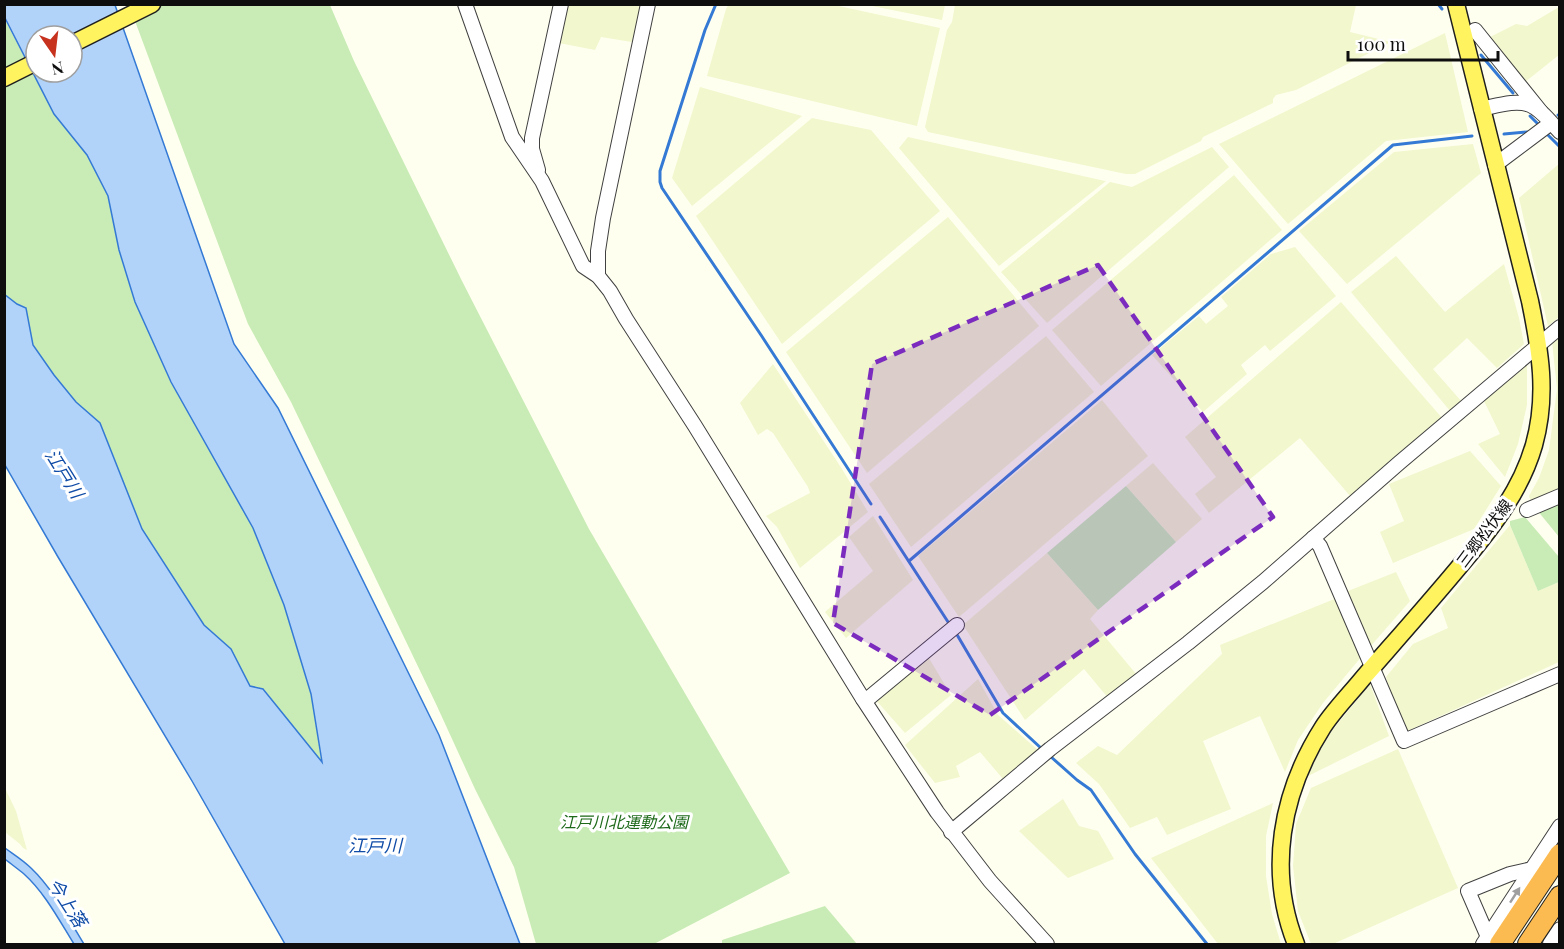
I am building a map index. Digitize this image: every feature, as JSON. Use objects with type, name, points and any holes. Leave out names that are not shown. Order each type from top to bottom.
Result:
[{"type":"highway","points":[[1490,942],[1560,854]]},
{"type":"highway","points":[[1528,945],[1560,896]]},
{"type":"main road","points":[[84,38],[152,4]]},
{"type":"main road","name":"三郷松伏線","points":[[1296,945],[1284,904],[1281,854],[1283,825],[1303,763],[1323,726],[1501,514],[1514,494],[1528,464],[1541,416],[1539,344],[1456,4]]},
{"type":"main road","points":[[4,78],[24,68]]},
{"type":"street","points":[[465,4],[512,137],[542,181]]},
{"type":"street","points":[[561,4],[532,144],[542,181],[584,266],[598,276],[610,291],[863,699],[930,802],[990,881],[1047,945]]},
{"type":"street","points":[[598,276],[597,251],[603,218],[648,4]]},
{"type":"street","points":[[1475,30],[1552,122]]},
{"type":"street","points":[[1481,109],[1523,103],[1532,105],[1552,122]]},
{"type":"street","points":[[1495,165],[1552,122]]},
{"type":"street","points":[[951,832],[1050,749],[1188,643],[1560,327]]},
{"type":"street","points":[[1527,510],[1560,496]]},
{"type":"street","points":[[1313,538],[1320,546],[1404,741],[1560,674]]},
{"type":"street","points":[[863,699],[870,697],[957,625]]},
{"type":"street","points":[[1490,942],[1560,826]]},
{"type":"street","points":[[1490,942],[1468,891],[1510,874],[1532,869]]},
{"type":"street","points":[[1550,945],[1560,929]]},
{"type":"highlighted area","points":[[1098,265],[1273,517],[990,715],[833,623],[872,364]]},
{"type":"green space","points":[[729,4],[834,5],[940,28],[917,126],[707,76]]},
{"type":"green space","name":"江戸川北運動公園","points":[[129,5],[330,5],[354,61],[462,281],[589,529],[790,873],[654,944],[536,944],[514,867],[291,402],[248,324]]},
{"type":"green space","points":[[566,5],[645,5],[638,43],[601,37],[595,50],[559,43]]},
{"type":"green space","points":[[867,5],[945,5],[942,20]]},
{"type":"green space","points":[[955,5],[1356,5],[1350,32],[1391,42],[1296,90],[1276,95],[1273,103],[1135,174],[1126,174],[928,132],[925,127]]},
{"type":"green space","points":[[1559,7],[1559,55],[1525,82],[1490,37],[1516,24],[1527,26]]},
{"type":"green space","points":[[4,18],[24,56],[24,84],[38,84],[54,114],[87,155],[108,196],[119,250],[135,302],[171,382],[253,528],[284,605],[311,694],[322,764],[264,689],[250,686],[231,649],[204,625],[142,529],[100,423],[76,402],[33,345],[26,308],[5,294]]},
{"type":"green space","points":[[1445,33],[1468,132],[1386,141],[1288,224],[1219,144]]},
{"type":"green space","points":[[700,87],[802,116],[692,206],[672,178]]},
{"type":"green space","points":[[812,118],[871,130],[940,211],[782,344],[696,216]]},
{"type":"green space","points":[[908,137],[1106,181],[999,266],[899,148]]},
{"type":"green space","points":[[1473,144],[1481,173],[1347,284],[1299,231],[1394,152]]},
{"type":"green space","points":[[1212,147],[1229,167],[1047,323],[1001,272],[1110,182],[1132,187]]},
{"type":"green space","points":[[1560,163],[1559,317],[1548,326],[1519,198]]},
{"type":"green space","points":[[1234,175],[1282,230],[1101,386],[1052,330]]},
{"type":"green space","points":[[948,217],[1039,326],[867,473],[786,352]]},
{"type":"green space","points":[[1295,247],[1336,296],[1270,351],[1265,345],[1241,365],[1247,374],[1203,412],[1152,355],[1199,316],[1206,324],[1228,306],[1221,297],[1271,254]]},
{"type":"green space","points":[[1396,256],[1445,312],[1504,264],[1524,344],[1497,368],[1467,338],[1433,369],[1462,402],[1451,412],[1351,292]]},
{"type":"green space","points":[[1341,302],[1443,419],[1351,497],[1300,438],[1209,513],[1195,494],[1216,477],[1185,437]]},
{"type":"green space","points":[[1559,335],[1559,489],[1531,501],[1529,496],[1539,478],[1549,450],[1557,389],[1552,341]]},
{"type":"green space","points":[[1046,336],[1094,392],[911,547],[869,484]]},
{"type":"green space","points":[[1527,362],[1527,405],[1518,444],[1505,477],[1478,444],[1500,434],[1484,401]]},
{"type":"green space","points":[[773,364],[868,512],[800,568],[777,527],[766,516],[810,493],[808,487],[773,433],[767,429],[758,435],[740,403]]},
{"type":"green space","points":[[1102,400],[1148,456],[959,617],[918,556]]},
{"type":"green space","points":[[1470,451],[1501,486],[1474,529],[1393,563],[1380,532],[1404,521],[1389,484]]},
{"type":"green space","points":[[1153,463],[1202,519],[1176,542],[1126,486]]},
{"type":"green space","points":[[1126,486],[1176,542],[1098,610],[1047,553]]},
{"type":"green space","points":[[1559,501],[1559,537],[1537,510]]},
{"type":"green space","points":[[873,516],[913,580],[846,638],[825,612],[873,571],[849,537]]},
{"type":"green space","points":[[1525,517],[1559,557],[1559,582],[1538,591],[1510,525],[1510,521]]},
{"type":"green space","points":[[1510,525],[1538,591],[1559,582],[1559,662],[1403,733],[1386,677],[1413,644],[1448,628],[1441,608]]},
{"type":"green space","points":[[1047,553],[1098,610],[1090,619],[1137,675],[1109,699],[1084,669],[1025,720],[963,625]]},
{"type":"green space","points":[[1396,572],[1410,601],[1369,648],[1346,595],[1348,591]]},
{"type":"green space","points":[[1337,598],[1362,656],[1323,703],[1298,740],[1285,772],[1260,716],[1203,741],[1231,809],[1167,835],[1157,817],[1130,828],[1099,784],[1076,763],[1098,746],[1117,755],[1222,654],[1220,645]]},
{"type":"green space","points":[[927,655],[951,695],[905,733],[875,699]]},
{"type":"green space","points":[[978,679],[998,715],[1039,751],[1003,779],[980,752],[956,766],[960,777],[935,783],[905,745]]},
{"type":"green space","points":[[1370,684],[1389,736],[1308,776],[1331,732]]},
{"type":"green space","points":[[1398,749],[1458,888],[1333,944],[1311,944],[1298,911],[1293,866],[1296,824],[1311,788]]},
{"type":"green space","points":[[4,786],[16,811],[27,850],[5,832]]},
{"type":"green space","points":[[1063,799],[1079,826],[1098,831],[1114,859],[1068,878],[1019,831]]},
{"type":"green space","points":[[1273,803],[1266,836],[1266,876],[1272,914],[1281,944],[1218,944],[1151,858]]},
{"type":"green space","points":[[825,906],[857,944],[722,944],[722,940]]},
{"type":"water","name":"江戸川","points":[[5,5],[115,5],[234,344],[278,408],[439,735],[520,944],[285,944],[192,781],[5,465],[4,294],[26,308],[33,345],[76,402],[100,423],[142,529],[204,625],[231,649],[250,686],[263,689],[322,762],[311,694],[284,605],[253,528],[171,382],[135,302],[119,250],[108,196],[87,155],[54,114],[39,84],[84,84],[84,24],[24,24],[24,55],[5,18]]},
{"type":"water","points":[[5,848],[39,876],[60,904],[84,944],[74,944],[39,890],[5,859]]},
{"type":"waterway","points":[[716,4],[705,30],[660,171],[660,182],[871,504]]},
{"type":"waterway","points":[[1438,4],[1442,9]]},
{"type":"waterway","points":[[1481,55],[1513,93]]},
{"type":"waterway","points":[[1530,116],[1540,126]]},
{"type":"waterway","points":[[1504,134],[1527,132]]},
{"type":"waterway","points":[[1546,133],[1560,147]]},
{"type":"waterway","points":[[909,561],[1393,145],[1472,136]]},
{"type":"waterway","points":[[880,517],[950,625]]},
{"type":"waterway","points":[[956,633],[1003,713],[1042,749]]},
{"type":"waterway","points":[[1050,756],[1091,790],[1135,854],[1207,944]]},
{"type":"water label","name":"今上落","points":[[67,903]]}]
